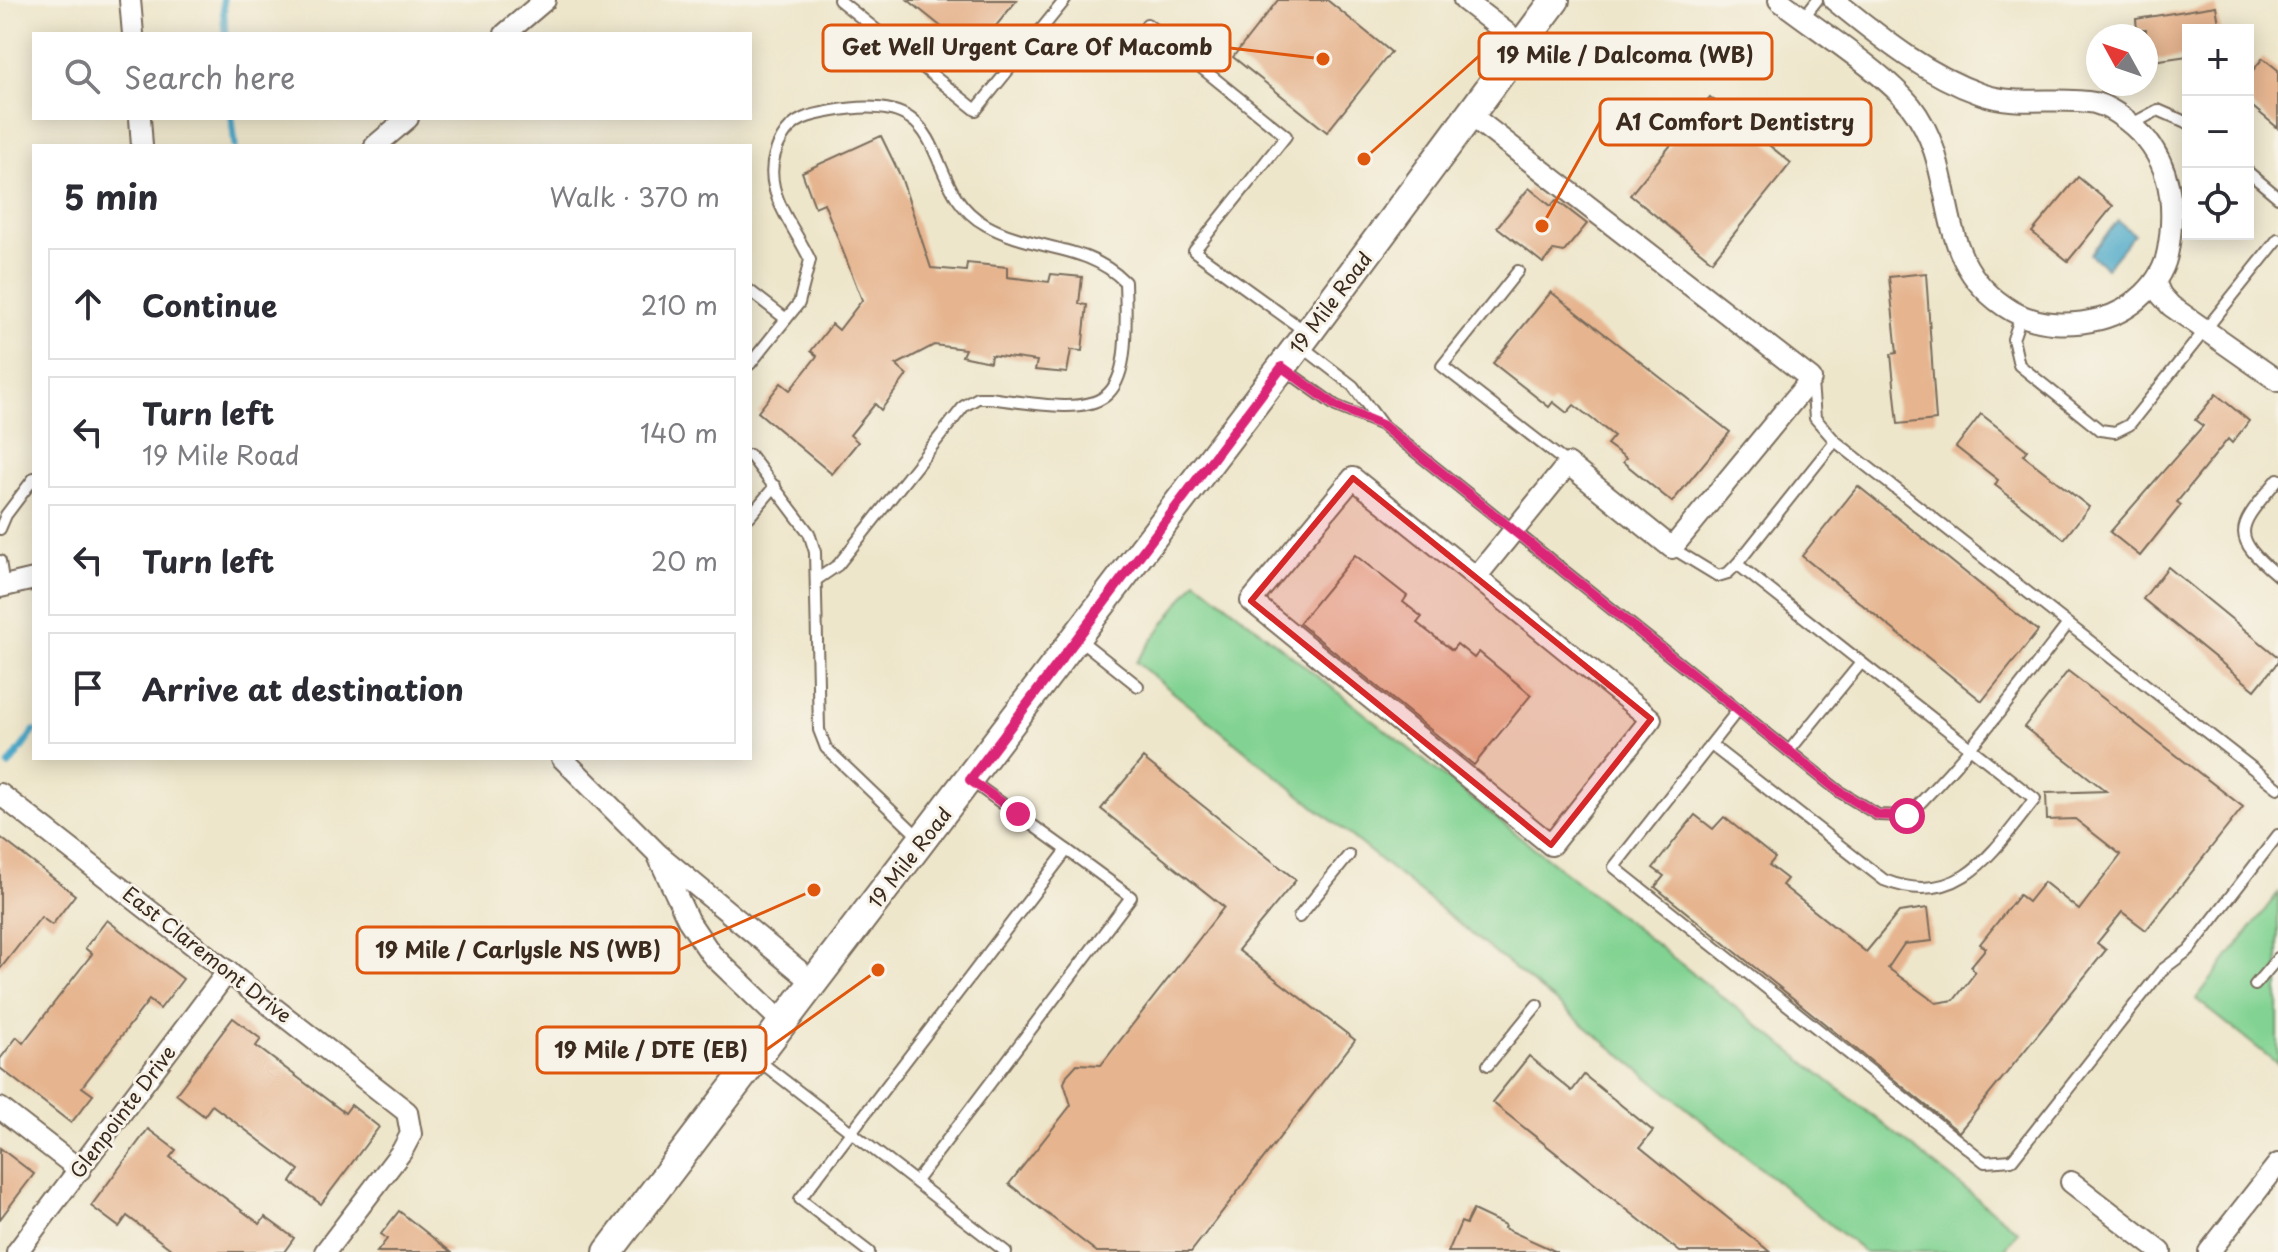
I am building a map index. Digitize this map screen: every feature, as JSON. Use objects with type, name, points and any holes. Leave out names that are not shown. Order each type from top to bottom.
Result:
[{"type":"street","points":[[130,0],[133,32]]},
{"type":"street","points":[[507,32],[545,0]]},
{"type":"street","points":[[1464,0],[1521,44]]},
{"type":"street","name":"19 Mile Road","points":[[608,1252],[1304,339],[1468,113],[1555,0]]},
{"type":"street","points":[[1779,0],[1911,106],[1939,169],[1957,249],[1971,277],[1986,295],[2021,316],[2057,324],[2099,319],[2129,308],[2155,282],[2167,257],[2172,208],[2159,154],[2132,124],[2114,111],[2095,103],[2006,100],[1980,94],[1908,58],[1834,0]]},
{"type":"street","points":[[1468,113],[1811,379],[1672,548],[1568,464],[1476,577]]},
{"type":"street","points":[[140,120],[142,144]]},
{"type":"street","points":[[377,144],[406,120]]},
{"type":"street","points":[[2155,282],[2171,306],[2278,381]]},
{"type":"street","points":[[1353,478],[1476,577],[1651,719],[1551,845],[1251,601],[1353,478]]},
{"type":"street","points":[[2,587],[32,580]]},
{"type":"street","points":[[564,760],[658,854],[814,983]]},
{"type":"street","name":"East Claremont Drive","points":[[0,794],[400,1104],[410,1119],[411,1134],[402,1151],[325,1252]]},
{"type":"street","points":[[658,854],[688,920],[711,954],[783,1023]]},
{"type":"street","name":"Glenpointe Drive","points":[[17,1252],[228,971]]},
{"type":"street","points":[[0,1108],[80,1170]]},
{"type":"street","points":[[2209,1252],[2278,1164]]},
{"type":"street","points":[[2071,1182],[2161,1252]]},
{"type":"lane","points":[[839,0],[976,110],[1065,0]]},
{"type":"lane","points":[[1803,18],[1817,0]]},
{"type":"lane","points":[[1147,24],[1286,136],[1194,251],[1304,339],[1353,386],[1382,425],[1840,792],[1878,815],[1907,816],[1970,748],[2068,624]]},
{"type":"lane","points":[[752,362],[799,303],[810,260],[771,189],[773,153],[790,125],[807,116],[847,108],[893,109],[920,125],[966,211],[987,226],[1095,258],[1125,282],[1123,371],[1113,391],[1097,402],[1061,408],[990,398],[978,398],[964,406],[838,565],[816,580]]},
{"type":"lane","points":[[2132,124],[2158,110],[2182,120]]},
{"type":"lane","points":[[2254,177],[2278,197]]},
{"type":"lane","points":[[2021,316],[2013,339],[2019,365],[2100,430],[2115,432],[2129,425],[2278,239]]},
{"type":"lane","points":[[1518,271],[1442,366],[1568,464]]},
{"type":"lane","points":[[752,293],[786,319]]},
{"type":"lane","points":[[1282,367],[1336,406],[1382,425]]},
{"type":"lane","points":[[1811,379],[1815,418],[1835,441],[2278,788]]},
{"type":"lane","points":[[1672,548],[1718,576],[1728,573],[1835,441]]},
{"type":"lane","points":[[752,457],[809,533],[815,552],[819,730],[826,748],[923,842]]},
{"type":"lane","points":[[2278,479],[2249,514],[2244,534],[2249,553],[2278,576]]},
{"type":"lane","points":[[0,529],[32,481]]},
{"type":"lane","points":[[752,514],[775,486]]},
{"type":"lane","points":[[0,561],[2,587]]},
{"type":"lane","points":[[1711,745],[1884,880],[1917,888],[1942,887],[1964,878],[1982,864],[2035,799],[1737,564]]},
{"type":"lane","points":[[1077,638],[1138,686]]},
{"type":"lane","points":[[1789,751],[1861,663]]},
{"type":"lane","points":[[1738,710],[1614,867],[1985,1162],[2012,1160],[2162,970],[2189,950],[2278,835]]},
{"type":"lane","points":[[916,1181],[1131,897],[970,780]]},
{"type":"lane","points":[[869,1252],[800,1199],[1067,850]]},
{"type":"lane","points":[[1299,917],[1349,855]]},
{"type":"lane","points":[[2255,985],[2278,958]]},
{"type":"lane","points":[[1488,1065],[1537,1005]]},
{"type":"lane","points":[[756,1059],[1006,1252]]},
{"type":"highlighted area","points":[[1353,478],[1651,719],[1551,845],[1251,601]]},
{"type":"green space","points":[[1196,580],[2018,1231],[2003,1252],[1864,1252],[1136,662]]},
{"type":"green space","points":[[2278,893],[2278,1064],[2196,999]]},
{"type":"water","points":[[2118,221],[2134,234],[2106,268],[2090,254]]},
{"type":"building","points":[[908,0],[1017,0],[974,53]]},
{"type":"building","points":[[1278,0],[1327,0],[1391,52],[1327,132],[1233,57]]},
{"type":"building","points":[[2216,6],[2219,24],[2182,24],[2182,57],[2158,60],[2158,24],[2136,24],[2136,19]]},
{"type":"building","points":[[2263,58],[2278,70],[2278,128],[2254,108],[2254,69]]},
{"type":"building","points":[[1710,97],[1791,163],[1712,261],[1630,195]]},
{"type":"building","points":[[881,136],[901,177],[931,268],[966,271],[967,263],[1007,267],[1007,277],[1049,282],[1051,274],[1082,277],[1079,304],[1087,305],[1082,351],[1071,350],[1067,373],[1035,370],[1037,361],[991,355],[990,362],[962,356],[965,349],[934,345],[896,365],[907,375],[881,410],[875,404],[850,435],[858,442],[832,474],[758,412],[781,383],[790,390],[817,356],[811,351],[832,324],[839,330],[862,300],[824,203],[815,207],[802,172]]},
{"type":"building","points":[[2078,177],[2113,206],[2068,261],[2032,232]]},
{"type":"building","points":[[1529,188],[1551,206],[1556,200],[1587,224],[1564,252],[1554,250],[1543,263],[1497,227]]},
{"type":"building","points":[[1926,273],[1936,420],[1898,424],[1891,354],[1897,353],[1889,277]]},
{"type":"building","points":[[1551,292],[1730,432],[1672,502],[1623,462],[1626,458],[1607,444],[1614,436],[1574,405],[1567,413],[1553,402],[1549,407],[1493,363]]},
{"type":"building","points":[[2216,394],[2249,421],[2232,443],[2228,439],[2177,502],[2181,505],[2140,556],[2110,532],[2203,426],[2195,420]]},
{"type":"building","points":[[1981,414],[2027,450],[2023,455],[2089,507],[2064,539],[1995,485],[1998,480],[1956,447]]},
{"type":"building","points":[[1858,486],[2038,631],[1982,701],[1802,556]]},
{"type":"building","points":[[1355,555],[1407,596],[1403,602],[1422,617],[1417,623],[1452,650],[1457,644],[1474,658],[1479,652],[1531,695],[1474,765],[1299,623]]},
{"type":"building","points":[[2168,567],[2278,657],[2278,662],[2255,690],[2143,599]]},
{"type":"building","points":[[2068,671],[2243,807],[2146,930],[2122,912],[2097,943],[2106,950],[1959,1132],[1655,887],[1664,876],[1653,868],[1695,815],[1713,829],[1724,817],[1775,858],[1769,865],[1787,879],[1782,885],[1866,952],[1899,912],[1928,908],[1932,941],[1904,944],[1888,968],[1936,1003],[1954,1000],[1975,973],[1971,966],[1986,948],[1980,944],[2019,895],[2028,902],[2044,882],[2079,910],[2121,855],[2075,819],[2047,820],[2046,793],[2106,791],[2024,727]]},
{"type":"building","points":[[1143,758],[1296,880],[1238,950],[1355,1040],[1191,1252],[1097,1252],[1009,1184],[1071,1105],[1064,1083],[1067,1075],[1077,1064],[1101,1065],[1224,907],[1101,809]]},
{"type":"building","points":[[0,837],[75,895],[52,925],[41,917],[0,969]]},
{"type":"building","points":[[107,920],[183,979],[160,1009],[149,1000],[82,1087],[93,1095],[71,1123],[0,1068],[0,1059],[17,1037],[23,1043],[92,954],[85,948]]},
{"type":"building","points":[[233,1018],[261,1039],[256,1046],[345,1113],[351,1105],[379,1127],[321,1204],[291,1182],[299,1170],[212,1105],[204,1116],[176,1094]]},
{"type":"building","points":[[1529,1056],[1572,1091],[1584,1075],[1653,1131],[1640,1147],[1770,1252],[1680,1252],[1492,1102]]},
{"type":"building","points":[[148,1129],[176,1150],[170,1157],[260,1224],[265,1217],[294,1238],[284,1252],[175,1252],[127,1216],[119,1227],[91,1206]]},
{"type":"building","points":[[0,1148],[34,1174],[0,1219]]},
{"type":"building","points":[[1473,1210],[1557,1252],[1448,1252],[1461,1222],[1466,1224]]},
{"type":"building","points":[[399,1211],[451,1252],[377,1252],[387,1239],[381,1234]]},
{"type":"waterway","points":[[223,0],[225,32]]},
{"type":"waterway","points":[[232,120],[235,144]]},
{"type":"waterway","points":[[9,765],[32,734]]},
{"type":"place","name":"Get Well Urgent Care Of Macomb","points":[[1323,59]]},
{"type":"place","name":"19 Mile / Dalcoma (WB)","points":[[1364,159]]},
{"type":"place","name":"A1 Comfort Dentistry","points":[[1542,226]]},
{"type":"place","name":"19 Mile / Carlysle NS (WB)","points":[[814,890]]},
{"type":"place","name":"19 Mile / DTE (EB)","points":[[878,970]]},
{"type":"route","points":[[1018,814],[970,780],[1282,367],[1336,406],[1382,425],[1840,792],[1878,815],[1907,816]]}]
